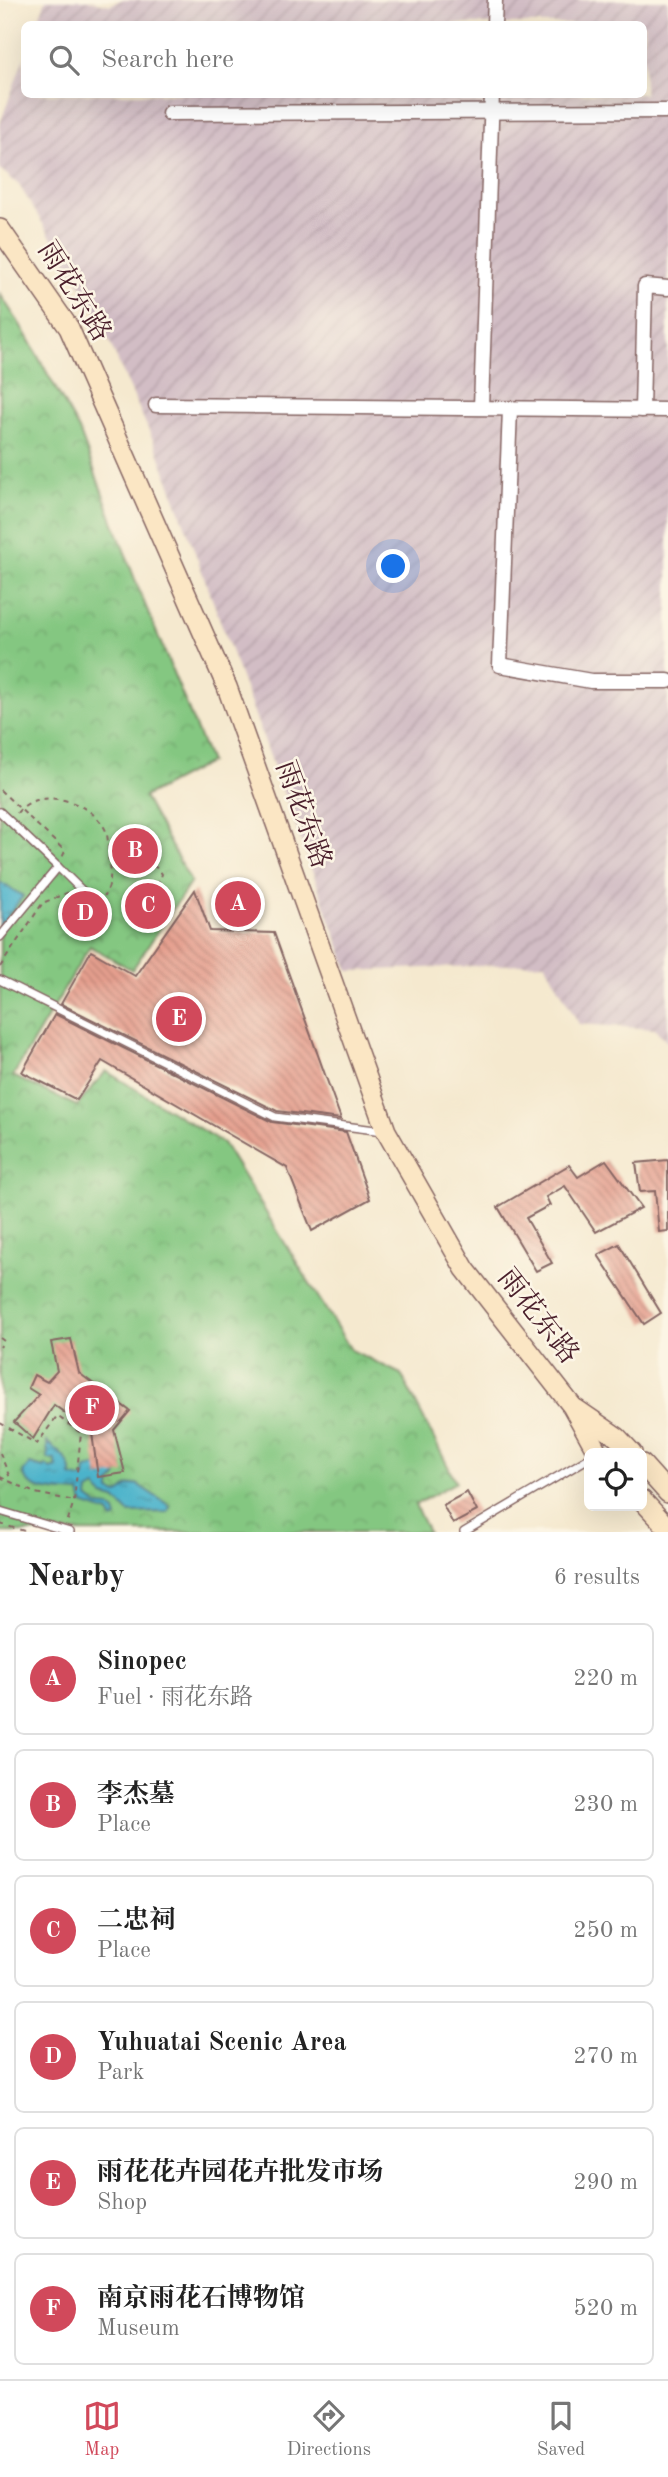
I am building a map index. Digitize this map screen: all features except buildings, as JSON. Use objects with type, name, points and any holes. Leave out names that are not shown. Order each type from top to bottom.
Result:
[{"type":"main road","name":"雨花东路","points":[[0,229],[69,328],[216,662],[386,1132],[465,1269],[572,1406],[595,1448]]},
{"type":"main road","name":"雨花东路","points":[[572,1406],[617,1437],[627,1448]]},
{"type":"main road","points":[[647,1470],[668,1493]]},
{"type":"main road","points":[[647,1505],[668,1528]]},
{"type":"street","points":[[494,21],[495,0]]},
{"type":"street","points":[[481,407],[492,98]]},
{"type":"street","points":[[169,113],[668,111]]},
{"type":"street","points":[[642,410],[645,286],[668,288]]},
{"type":"street","points":[[156,405],[668,411]]},
{"type":"street","points":[[510,410],[500,665],[591,681],[668,681]]},
{"type":"lane","points":[[0,812],[104,913]]},
{"type":"lane","points":[[0,937],[58,867]]},
{"type":"lane","points":[[0,980],[275,1117],[386,1132]]},
{"type":"lane","points":[[464,1532],[584,1461]]},
{"type":"lane","points":[[0,1511],[67,1531]]},
{"type":"path","points":[[0,790],[65,851],[58,867]]},
{"type":"path","points":[[11,822],[21,808],[56,797],[89,813],[106,831],[111,880],[107,892],[97,905]]},
{"type":"path","points":[[108,849],[123,846],[134,857],[156,866],[162,874],[156,891]]},
{"type":"path","points":[[0,967],[44,902],[73,890],[76,885]]},
{"type":"path","points":[[35,895],[44,902]]},
{"type":"path","points":[[0,1338],[4,1341],[0,1347]]},
{"type":"path","points":[[0,1429],[2,1424],[37,1444],[57,1416],[81,1433],[75,1495],[67,1531]]},
{"type":"path","points":[[0,1453],[10,1479]]},
{"type":"path","points":[[0,1477],[10,1479],[35,1493],[74,1501]]},
{"type":"path","points":[[0,1524],[28,1532]]},
{"type":"shaded area","points":[[46,0],[88,0],[110,5],[121,0],[668,0],[668,1043],[655,1029],[579,1024],[545,963],[349,971],[157,449],[93,305],[19,185],[0,169],[0,124],[21,65],[21,98],[647,98],[647,21],[38,21]]},
{"type":"green space","points":[[0,294],[79,430],[139,590],[210,762],[144,797],[191,882],[132,970],[90,946],[13,1076],[77,1106],[106,1071],[223,1143],[351,1350],[401,1374],[456,1482],[415,1505],[428,1532],[0,1532]]},
{"type":"water","points":[[0,882],[23,896],[0,926]]},
{"type":"water","points":[[47,1442],[67,1461],[71,1476],[81,1479],[85,1477],[86,1469],[102,1465],[116,1471],[117,1477],[110,1484],[110,1491],[118,1494],[128,1486],[137,1484],[170,1506],[168,1512],[129,1513],[115,1499],[103,1496],[96,1487],[89,1491],[88,1498],[98,1506],[109,1507],[115,1512],[117,1518],[113,1520],[109,1513],[83,1504],[80,1493],[47,1490],[31,1484],[23,1472],[30,1464],[44,1468],[46,1465],[51,1469],[57,1467],[55,1460],[48,1459]]},
{"type":"place","name":"李杰墓","points":[[135,851]]},
{"type":"place","name":"Sinopec","points":[[238,904]]},
{"type":"place","name":"二忠祠","points":[[148,906]]},
{"type":"place","name":"Yuhuatai Scenic Area","points":[[85,914]]},
{"type":"place","name":"雨花花卉园花卉批发市场","points":[[179,1019]]},
{"type":"place","name":"南京雨花石博物馆","points":[[92,1408]]}]
